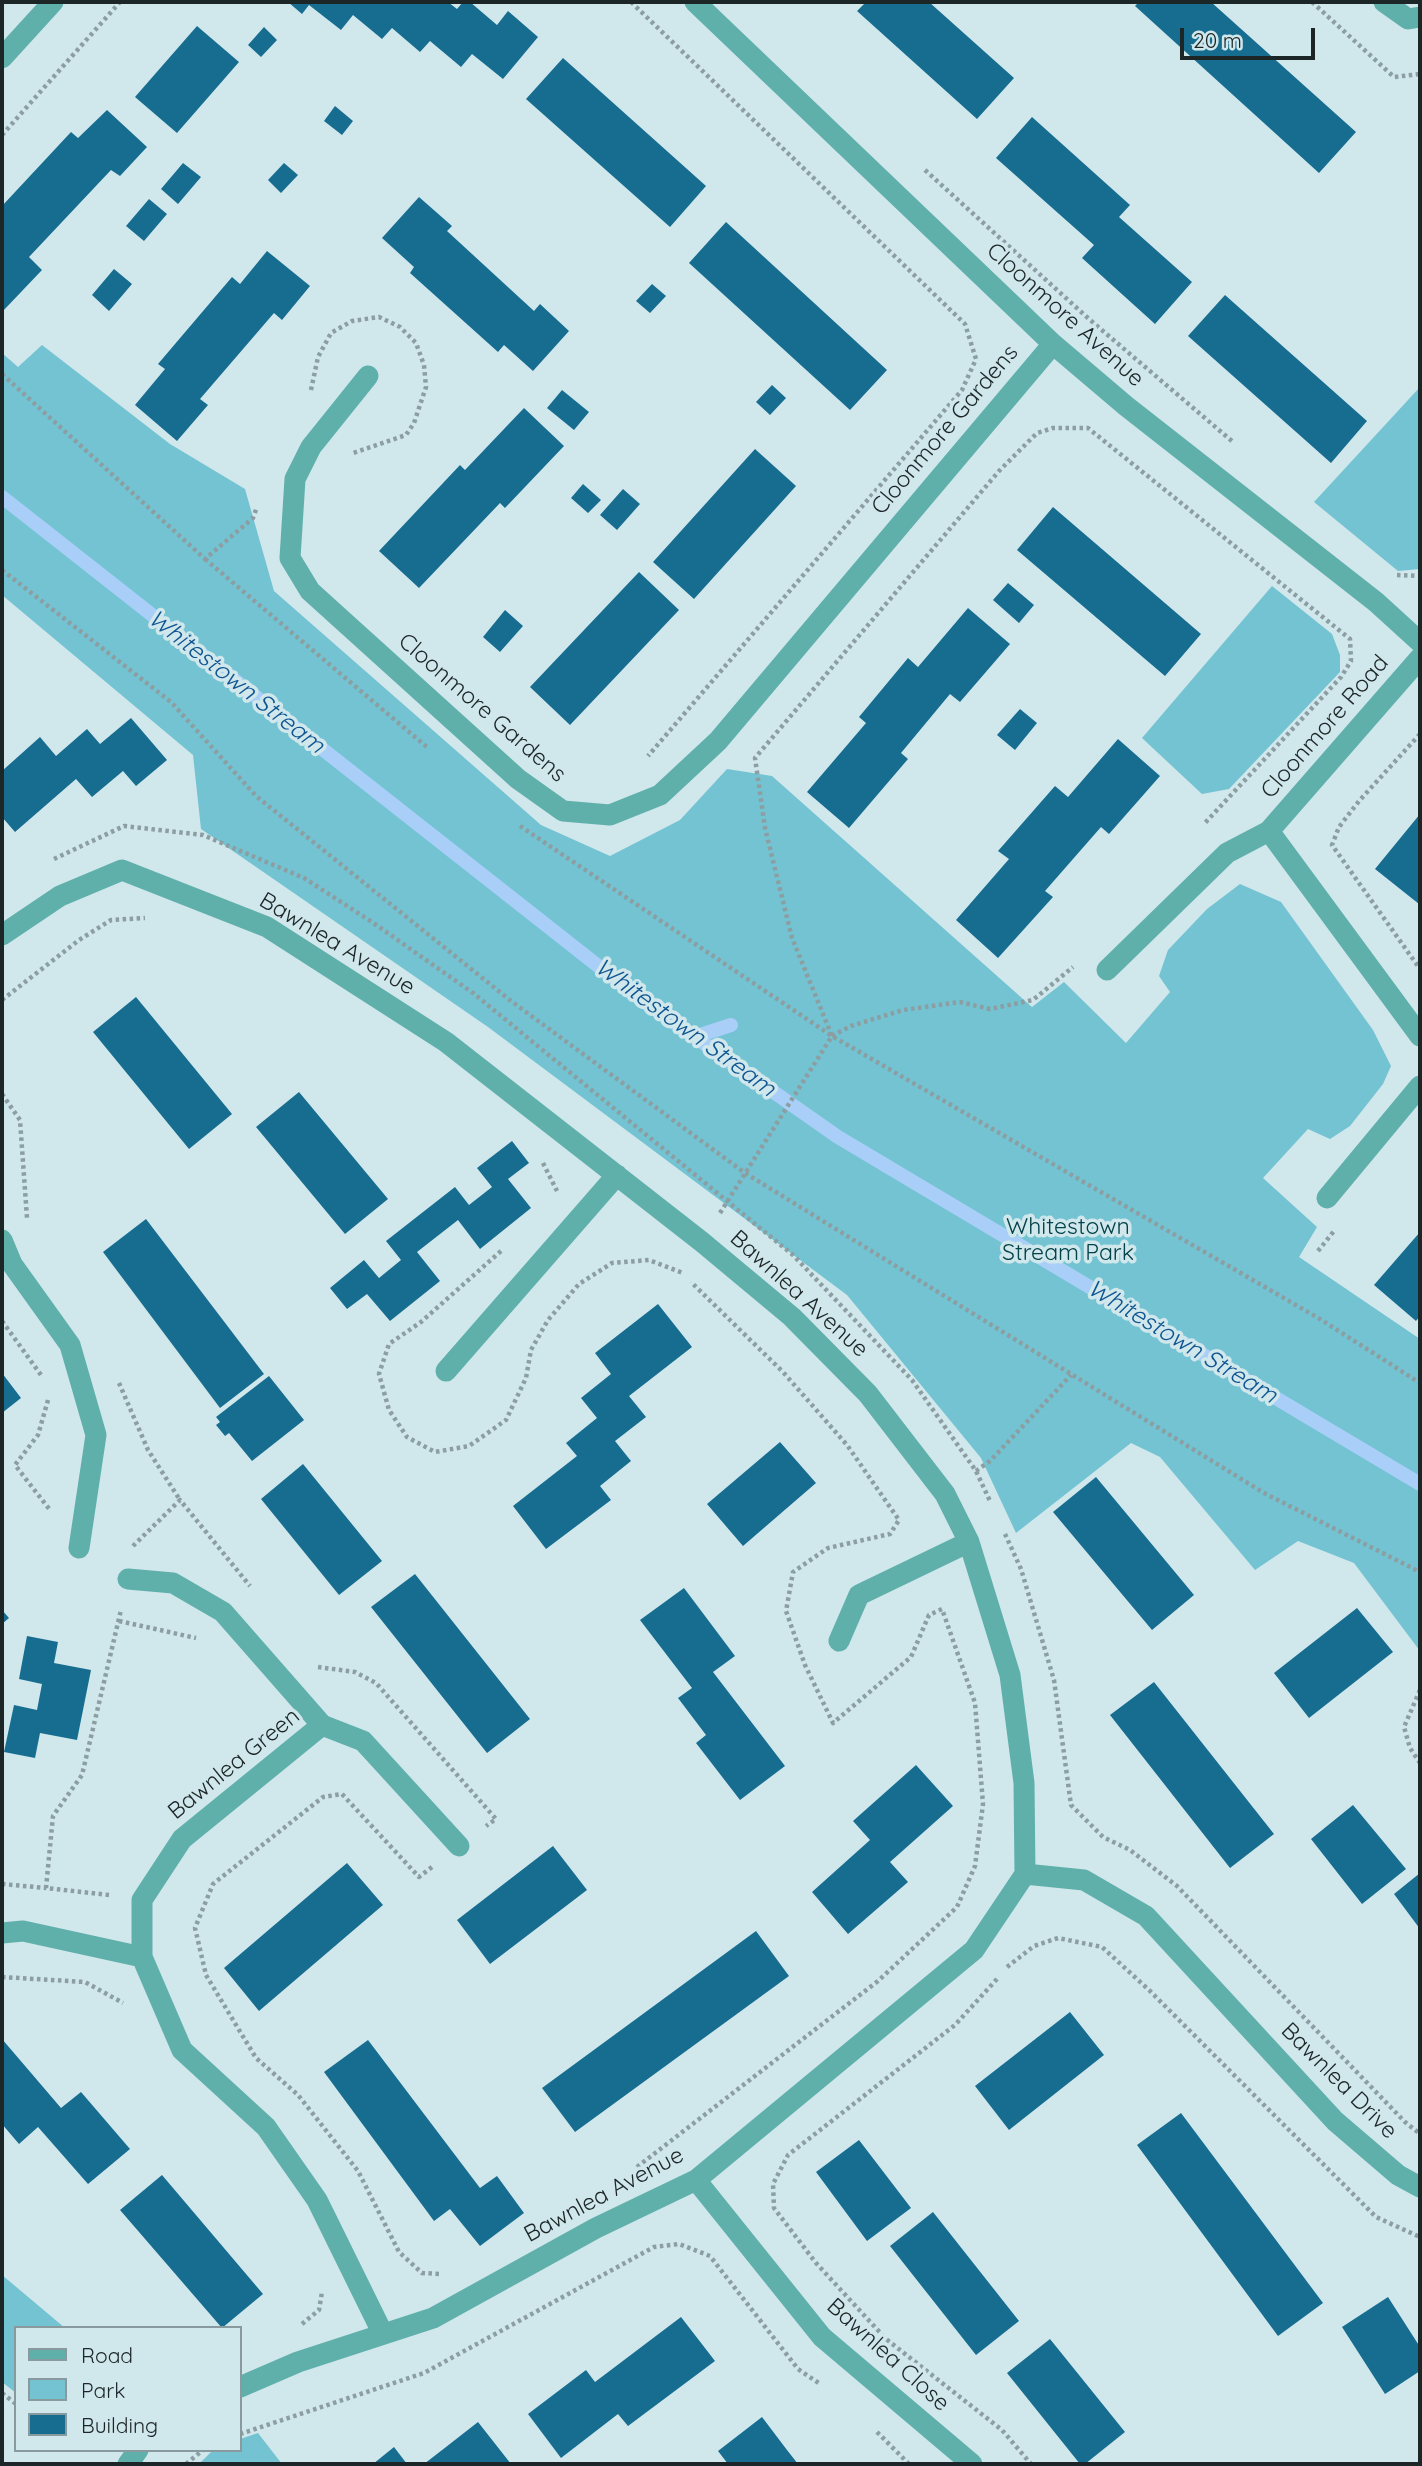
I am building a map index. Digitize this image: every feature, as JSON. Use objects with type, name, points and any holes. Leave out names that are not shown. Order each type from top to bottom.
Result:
[{"type":"street","points":[[2,58],[53,2]]},
{"type":"street","name":"Cloonmore Avenue","points":[[695,2],[1053,344],[1126,406],[1377,602],[1420,642]]},
{"type":"street","points":[[1384,2],[1408,19],[1420,17]]},
{"type":"street","name":"Cloonmore Gardens","points":[[368,376],[312,447],[295,479],[290,558],[310,591],[518,779],[563,811],[610,815],[660,795],[718,741],[1053,344]]},
{"type":"street","name":"Cloonmore Road","points":[[1107,970],[1227,853],[1269,831],[1420,658]]},
{"type":"street","name":"Cloonmore Road","points":[[1269,831],[1420,1036]]},
{"type":"street","name":"Bawnlea Avenue","points":[[2,934],[60,897],[122,870],[184,892],[267,927],[446,1042],[702,1242],[792,1317],[868,1394],[945,1494],[969,1542],[1010,1675],[1024,1783],[1025,1874],[974,1950],[696,2180],[596,2228],[433,2318],[298,2362],[242,2386]]},
{"type":"street","points":[[1327,1198],[1420,1086]]},
{"type":"street","points":[[446,1371],[617,1175]]},
{"type":"street","points":[[2,1240],[12,1264],[70,1345],[96,1435],[79,1548]]},
{"type":"street","points":[[839,1641],[859,1595],[969,1542]]},
{"type":"street","name":"Bawnlea Green","points":[[128,1579],[173,1583],[223,1612],[322,1725],[363,1741],[459,1846]]},
{"type":"street","name":"Bawnlea Green","points":[[322,1725],[182,1839],[142,1900],[142,1958],[181,2050],[266,2127],[317,2200],[383,2334]]},
{"type":"street","name":"Bawnlea Drive","points":[[1025,1874],[1084,1880],[1146,1916],[1335,2121],[1398,2175],[1420,2187]]},
{"type":"street","points":[[2,1933],[23,1931],[142,1958]]},
{"type":"street","name":"Bawnlea Close","points":[[696,2180],[822,2337],[972,2464]]},
{"type":"path","points":[[2,135],[120,2]]},
{"type":"path","points":[[631,2],[965,324],[976,359],[962,390],[645,759]]},
{"type":"path","points":[[1312,2],[1394,77],[1420,74]]},
{"type":"path","points":[[916,161],[1108,335],[1241,449]]},
{"type":"path","points":[[310,398],[318,357],[331,333],[352,321],[379,317],[401,327],[415,343],[424,365],[426,387],[414,423],[406,435],[355,450],[345,464]]},
{"type":"path","points":[[2,374],[205,559],[254,518],[260,497]]},
{"type":"path","points":[[1200,829],[1341,677],[1351,661],[1350,639],[1088,428],[1053,428],[1037,433],[999,471],[755,758],[765,828],[792,938],[832,1036],[1320,1319],[1420,1383]]},
{"type":"path","points":[[2,570],[171,702],[256,796],[511,1000],[745,1173],[1264,1493],[1420,1572]]},
{"type":"path","points":[[1396,575],[1420,576]]},
{"type":"path","points":[[1420,734],[1359,801],[1339,827],[1332,845],[1420,969]]},
{"type":"path","points":[[43,866],[64,852],[124,826],[203,835],[304,877],[473,993],[793,1255],[912,1380],[976,1471],[993,1507]]},
{"type":"path","points":[[2,1000],[79,940],[111,920],[140,917],[153,920]]},
{"type":"path","points":[[682,1272],[832,1036],[851,1026],[903,1010],[960,1002],[990,1009],[1032,1000],[1077,962]]},
{"type":"path","points":[[540,1157],[558,1189],[552,1199]]},
{"type":"path","points":[[509,1244],[421,1322],[389,1344],[379,1374],[389,1410],[407,1437],[435,1452],[469,1446],[506,1420],[526,1378],[531,1350],[548,1320],[579,1284],[612,1263],[649,1260],[682,1272],[783,1372],[847,1445],[899,1520]]},
{"type":"path","points":[[2,1321],[41,1376],[44,1385]]},
{"type":"path","points":[[976,1471],[990,1461],[1071,1375]]},
{"type":"path","points":[[46,1395],[49,1404],[38,1435],[15,1465],[79,1548],[134,1545]]},
{"type":"path","points":[[1004,1532],[1021,1569],[1054,1680],[1071,1805],[1103,1837],[1130,1850],[1177,1886],[1405,2122],[1420,2134]]},
{"type":"path","points":[[1420,1690],[1404,1727],[1409,1748],[1420,1763]]},
{"type":"path","points":[[2,1884],[46,1888]]},
{"type":"path","points":[[1031,2464],[1002,2430],[886,2339],[816,2263],[774,2208],[773,2183],[788,2155],[956,2025],[1009,1965],[1034,1946],[1058,1938],[1102,1947],[1149,1990],[1376,2217],[1420,2237]]},
{"type":"path","points":[[2,1977],[85,1982],[123,2003],[129,2015]]},
{"type":"path","points":[[242,2433],[424,2373],[654,2247],[679,2244],[710,2256],[798,2369],[828,2389]]},
{"type":"path","points":[[295,2329],[320,2309],[323,2288]]},
{"type":"path","points":[[874,2429],[909,2464]]},
{"type":"path","points":[[186,2464],[201,2452]]},
{"type":"green space","name":"Whitestown Stream Park","points":[[42,345],[170,444],[245,489],[274,591],[541,825],[610,856],[680,820],[727,769],[772,776],[1032,1007],[1064,982],[1126,1043],[1170,992],[1159,976],[1168,950],[1207,909],[1240,884],[1281,902],[1373,1030],[1391,1066],[1383,1084],[1350,1126],[1330,1139],[1308,1129],[1263,1178],[1317,1227],[1299,1257],[1420,1339],[1420,1651],[1354,1563],[1298,1541],[1255,1570],[1160,1457],[1131,1443],[1016,1533],[981,1458],[847,1295],[488,1027],[201,829],[193,755],[2,595],[2,353],[18,367]]},
{"type":"green space","points":[[1420,387],[1420,569],[1398,571],[1314,502]]},
{"type":"green space","points":[[1272,586],[1332,634],[1340,655],[1340,672],[1229,789],[1202,794],[1142,738]]},
{"type":"green space","points":[[2,2275],[63,2326],[14,2326],[14,2391],[2,2382]]},
{"type":"green space","points":[[258,2433],[282,2464],[199,2464],[211,2452],[242,2452],[242,2438]]},
{"type":"building","points":[[288,2],[448,2],[457,9],[463,2],[470,2],[497,25],[508,11],[538,37],[503,79],[472,54],[461,67],[430,41],[420,52],[392,28],[382,39],[353,15],[341,30],[309,5],[302,14]]},
{"type":"building","points":[[866,2],[929,2],[1014,78],[977,119],[857,11]]},
{"type":"building","points":[[1139,2],[1211,2],[1356,132],[1319,173],[1135,6]]},
{"type":"building","points":[[197,26],[239,62],[177,133],[135,97]]},
{"type":"building","points":[[264,27],[277,40],[261,57],[248,45]]},
{"type":"building","points":[[563,58],[706,186],[670,227],[526,99]]},
{"type":"building","points":[[335,106],[353,121],[342,135],[324,121]]},
{"type":"building","points":[[107,110],[147,147],[120,176],[111,170],[29,257],[42,270],[2,312],[2,206],[71,132],[78,138]]},
{"type":"building","points":[[1032,117],[1130,205],[1119,217],[1192,282],[1155,324],[1082,258],[1094,245],[996,158]]},
{"type":"building","points":[[183,163],[201,177],[178,204],[161,189]]},
{"type":"building","points":[[284,163],[298,175],[281,193],[268,180]]},
{"type":"building","points":[[419,197],[452,226],[447,231],[534,311],[540,304],[569,331],[533,371],[504,345],[498,352],[410,273],[414,267],[382,238]]},
{"type":"building","points":[[149,199],[167,214],[144,241],[126,226]]},
{"type":"building","points":[[726,222],[887,370],[850,410],[689,263]]},
{"type":"building","points":[[267,251],[310,286],[282,320],[274,313],[200,399],[208,405],[177,441],[135,405],[165,369],[158,364],[232,277],[240,284]]},
{"type":"building","points":[[114,269],[132,284],[109,311],[92,295]]},
{"type":"building","points":[[652,284],[666,296],[650,313],[636,301]]},
{"type":"building","points":[[1225,295],[1367,421],[1331,463],[1188,336]]},
{"type":"building","points":[[772,385],[786,398],[770,415],[756,402]]},
{"type":"building","points":[[562,390],[589,412],[574,430],[547,408]]},
{"type":"building","points":[[524,408],[564,446],[505,508],[500,503],[419,588],[379,551],[460,465],[465,470]]},
{"type":"building","points":[[755,449],[796,486],[694,599],[653,562]]},
{"type":"building","points":[[583,484],[601,500],[588,513],[571,498]]},
{"type":"building","points":[[623,489],[640,504],[617,530],[600,515]]},
{"type":"building","points":[[1053,507],[1201,634],[1165,676],[1017,550]]},
{"type":"building","points":[[639,572],[679,610],[570,725],[530,687]]},
{"type":"building","points":[[1008,583],[1034,605],[1019,623],[993,600]]},
{"type":"building","points":[[968,608],[1010,644],[960,702],[950,694],[901,753],[908,759],[849,828],[807,792],[866,723],[859,717],[908,658],[918,667]]},
{"type":"building","points":[[505,610],[523,626],[500,652],[483,637]]},
{"type":"building","points":[[1020,709],[1037,723],[1015,750],[997,735]]},
{"type":"building","points":[[131,718],[167,760],[136,786],[123,771],[92,797],[76,779],[15,832],[2,817],[2,771],[40,737],[56,756],[87,729],[100,744]]},
{"type":"building","points":[[1118,739],[1160,776],[1109,834],[1101,827],[1045,891],[1053,897],[998,958],[956,920],[1009,859],[998,851],[1055,786],[1068,797]]},
{"type":"building","points":[[1420,814],[1420,903],[1419,904],[1375,869]]},
{"type":"building","points":[[136,997],[232,1114],[189,1149],[93,1032]]},
{"type":"building","points":[[299,1092],[388,1199],[345,1234],[256,1127]]},
{"type":"building","points":[[512,1141],[529,1163],[508,1179],[531,1208],[480,1249],[458,1220],[417,1252],[440,1281],[390,1321],[367,1294],[347,1309],[330,1288],[364,1260],[379,1278],[401,1260],[386,1241],[455,1187],[469,1205],[492,1187],[477,1168]]},
{"type":"building","points":[[146,1219],[264,1374],[220,1408],[103,1252]]},
{"type":"building","points":[[1420,1232],[1420,1316],[1416,1321],[1374,1285]]},
{"type":"building","points":[[658,1304],[692,1347],[629,1396],[646,1417],[615,1441],[631,1461],[600,1486],[611,1500],[546,1549],[513,1506],[577,1456],[566,1443],[597,1418],[581,1398],[611,1374],[595,1353]]},
{"type":"building","points":[[2,1373],[21,1398],[2,1413]]},
{"type":"building","points":[[269,1376],[304,1420],[252,1461],[229,1433],[225,1436],[216,1425],[220,1422],[216,1417]]},
{"type":"building","points":[[780,1442],[816,1483],[743,1546],[707,1504]]},
{"type":"building","points":[[303,1464],[382,1561],[339,1595],[261,1499]]},
{"type":"building","points":[[1096,1477],[1194,1595],[1152,1630],[1053,1512]]},
{"type":"building","points":[[415,1574],[530,1719],[487,1753],[371,1607]]},
{"type":"building","points":[[684,1588],[735,1656],[713,1672],[785,1766],[740,1800],[696,1743],[706,1735],[678,1698],[692,1688],[640,1620]]},
{"type":"building","points":[[1357,1608],[1393,1652],[1309,1718],[1274,1673]]},
{"type":"building","points":[[2,1610],[9,1618],[2,1624]]},
{"type":"building","points":[[27,1636],[58,1642],[54,1663],[91,1670],[77,1740],[40,1733],[35,1758],[4,1752],[14,1705],[37,1710],[42,1684],[19,1679]]},
{"type":"building","points":[[1154,1682],[1274,1834],[1230,1868],[1110,1715]]},
{"type":"building","points":[[916,1765],[953,1806],[890,1862],[908,1882],[848,1934],[812,1892],[870,1840],[853,1821]]},
{"type":"building","points":[[1353,1805],[1406,1869],[1362,1904],[1311,1839]]},
{"type":"building","points":[[553,1846],[587,1890],[490,1964],[457,1920]]},
{"type":"building","points":[[347,1863],[383,1905],[259,2011],[224,1968]]},
{"type":"building","points":[[1420,1873],[1420,1929],[1394,1894]]},
{"type":"building","points":[[756,1931],[789,1976],[575,2132],[542,2088]]},
{"type":"building","points":[[1070,2012],[1104,2055],[1009,2130],[975,2086]]},
{"type":"building","points":[[2,2039],[61,2108],[81,2092],[130,2149],[88,2184],[38,2127],[19,2144],[2,2124]]},
{"type":"building","points":[[368,2040],[480,2188],[497,2176],[524,2213],[480,2246],[450,2209],[434,2221],[324,2072]]},
{"type":"building","points":[[1181,2113],[1323,2303],[1278,2336],[1137,2145]]},
{"type":"building","points":[[859,2140],[911,2208],[867,2241],[816,2172]]},
{"type":"building","points":[[162,2175],[263,2294],[224,2326],[220,2326],[120,2210]]},
{"type":"building","points":[[933,2212],[1019,2321],[976,2355],[890,2246]]},
{"type":"building","points":[[1388,2297],[1420,2347],[1420,2371],[1385,2394],[1342,2327]]},
{"type":"building","points":[[681,2317],[715,2361],[628,2426],[618,2414],[561,2458],[528,2414],[586,2370],[595,2382]]},
{"type":"building","points":[[1050,2339],[1125,2432],[1085,2464],[1080,2464],[1007,2373]]},
{"type":"building","points":[[762,2417],[798,2464],[728,2464],[718,2451]]},
{"type":"building","points":[[478,2422],[511,2464],[424,2464],[446,2447]]},
{"type":"building","points":[[394,2447],[407,2464],[373,2464]]},
{"type":"waterway","name":"Whitestown Stream","points":[[2,497],[635,995],[838,1137],[1420,1484]]},
{"type":"waterway","points":[[694,1037],[731,1025]]}]
